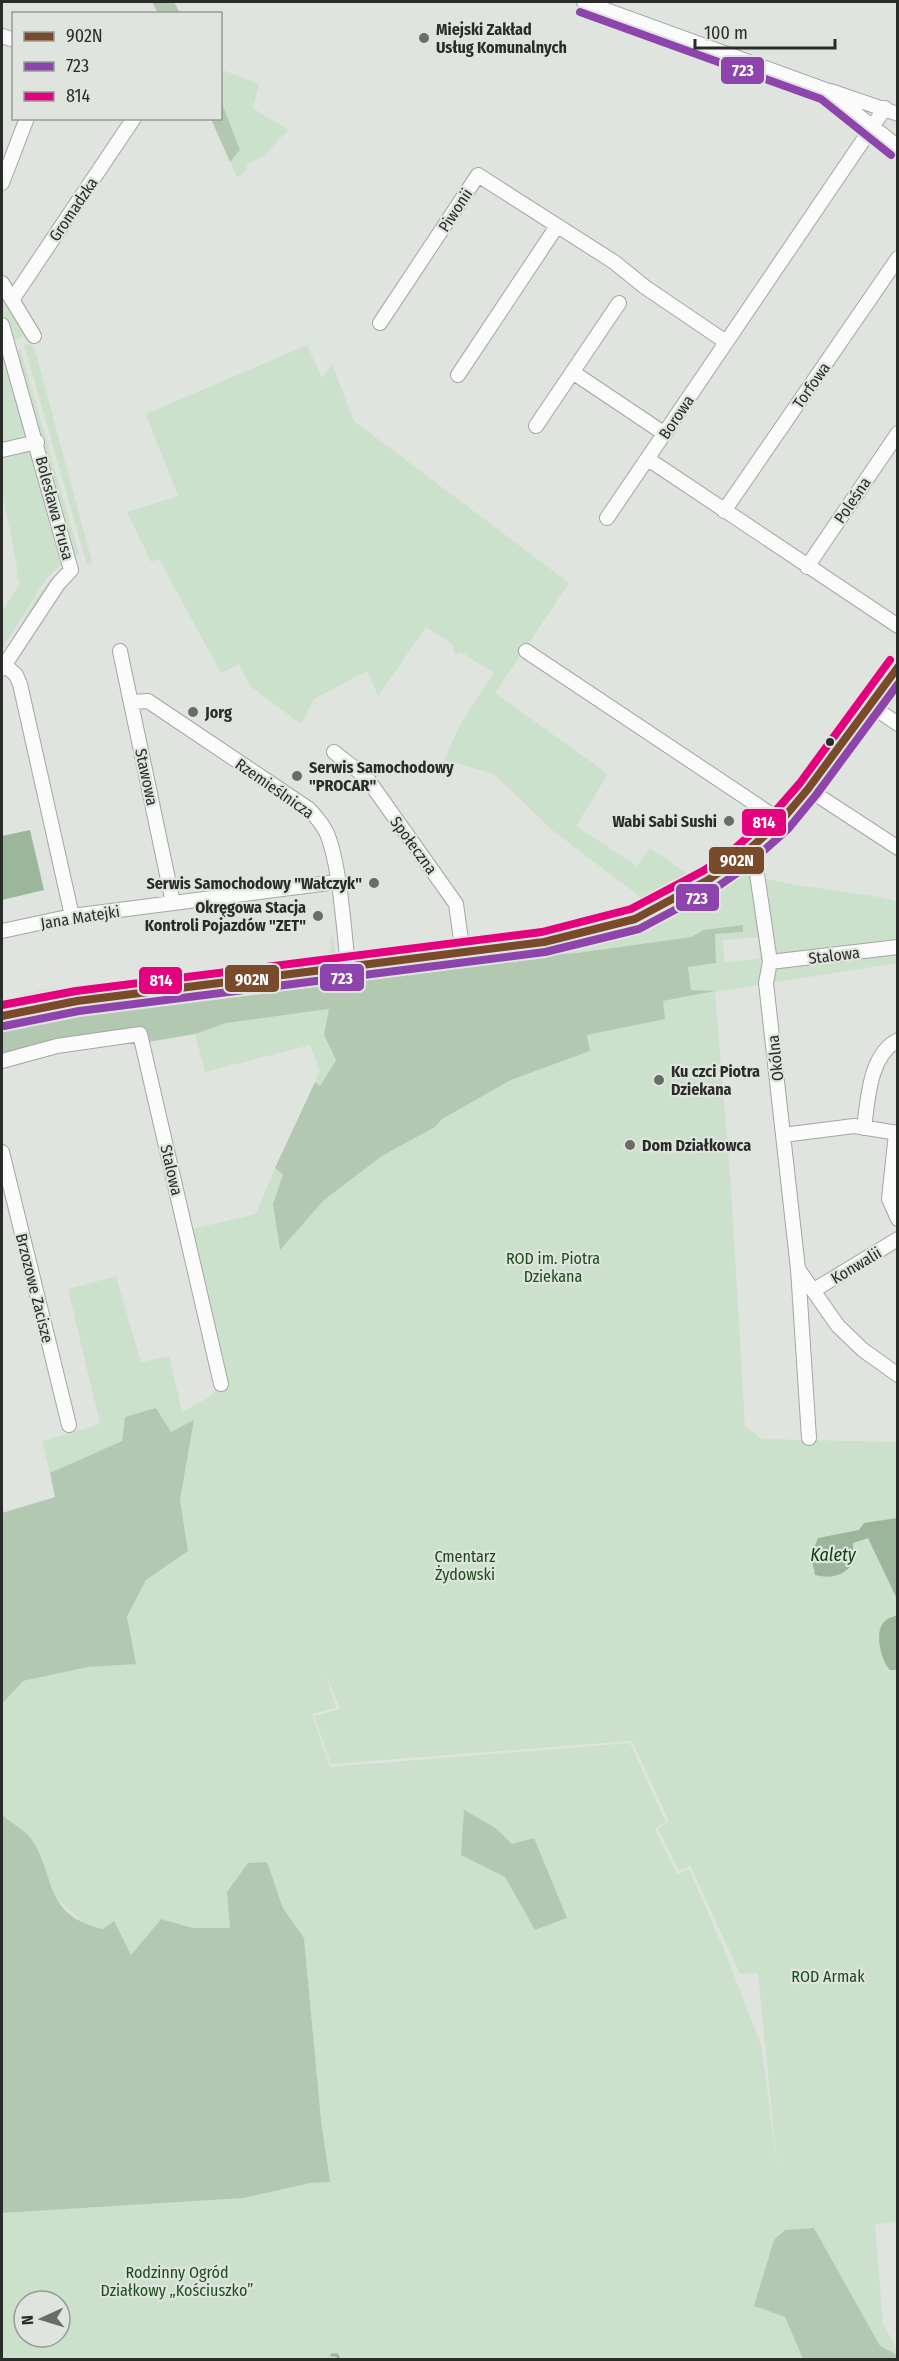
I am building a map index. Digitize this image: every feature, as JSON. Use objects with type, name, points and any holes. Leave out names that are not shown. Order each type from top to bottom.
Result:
[{"type":"street","points":[[584,2],[826,90],[844,93],[891,111]]},
{"type":"street","points":[[826,90],[897,147]]},
{"type":"street","name":"Borowa","points":[[607,519],[872,126],[891,111]]},
{"type":"street","points":[[2,183],[26,120]]},
{"type":"street","name":"Gromadzka","points":[[12,300],[133,120]]},
{"type":"street","name":"Piwonii","points":[[380,323],[478,175],[615,261],[645,287],[726,342]]},
{"type":"street","points":[[458,375],[557,226]]},
{"type":"street","name":"Torfowa","points":[[724,511],[897,258]]},
{"type":"street","points":[[2,284],[34,336]]},
{"type":"street","points":[[536,426],[574,374],[619,303]]},
{"type":"street","name":"Bolesława Prusa","points":[[2,325],[37,442],[71,570],[58,584],[3,667],[16,675],[20,684],[72,916]]},
{"type":"street","points":[[574,374],[665,434]]},
{"type":"street","name":"Poleśna","points":[[807,567],[897,434]]},
{"type":"street","points":[[2,450],[37,442]]},
{"type":"street","points":[[648,459],[897,626]]},
{"type":"street","name":"Stawowa","points":[[120,651],[133,702],[173,903]]},
{"type":"street","points":[[525,651],[781,821]]},
{"type":"street","points":[[2,1016],[77,1001],[348,966],[463,954],[567,938],[635,919],[708,880],[753,847],[781,821],[808,789],[897,666]]},
{"type":"street","name":"Rzemieślnicza","points":[[133,702],[148,701],[309,809],[328,836],[337,882],[348,966]]},
{"type":"street","points":[[870,705],[897,724]]},
{"type":"street","name":"Społeczna","points":[[334,752],[366,777],[456,904],[463,954]]},
{"type":"street","points":[[808,789],[897,848]]},
{"type":"street","name":"Okólna","points":[[753,847],[770,962],[766,983],[798,1269],[808,1438]]},
{"type":"street","name":"Jana Matejki","points":[[2,931],[72,916],[337,882]]},
{"type":"street","name":"Stalowa","points":[[770,962],[897,947]]},
{"type":"street","name":"Stalowa","points":[[2,1061],[60,1046],[140,1034],[221,1384]]},
{"type":"street","points":[[864,1128],[874,1071],[882,1054],[897,1040]]},
{"type":"street","points":[[783,1135],[864,1128],[897,1133],[889,1199],[897,1219]]},
{"type":"street","name":"Brzozowe Zacisze","points":[[2,1152],[69,1425]]},
{"type":"street","name":"Konwalii","points":[[814,1290],[897,1239]]},
{"type":"street","points":[[798,1269],[838,1326],[863,1350],[897,1375]]},
{"type":"green space","points":[[222,70],[259,84],[253,108],[288,130],[263,157],[246,165],[248,169],[237,178],[230,162],[240,150],[222,104]]},
{"type":"green space","points":[[2,293],[24,330],[22,338],[14,339],[7,329]]},
{"type":"green space","points":[[2,335],[31,439],[2,447]]},
{"type":"green space","points":[[24,345],[34,346],[92,562],[87,565]]},
{"type":"green space","points":[[307,345],[322,378],[332,364],[354,421],[569,583],[495,693],[608,774],[576,826],[637,866],[650,848],[688,874],[672,885],[677,888],[647,902],[552,830],[494,774],[444,760],[461,723],[494,673],[461,652],[455,655],[452,644],[426,627],[378,696],[367,671],[314,699],[301,724],[250,686],[239,664],[221,673],[159,559],[151,562],[127,512],[178,496],[146,414]]},
{"type":"green space","points":[[20,348],[79,554],[74,557],[16,355]]},
{"type":"green space","points":[[34,447],[66,560],[46,579],[2,649],[2,611],[20,583],[16,573],[18,572],[2,491],[2,455]]},
{"type":"green space","points":[[67,564],[2,661],[2,656],[39,594],[57,572]]},
{"type":"green space","points":[[734,869],[773,881],[897,901],[897,963],[715,992],[731,1187],[745,1427],[762,1439],[897,1442],[898,2222],[875,2224],[883,2324],[897,2349],[897,2355],[880,2347],[814,2228],[754,2306],[785,2317],[803,2359],[2,2359],[2,2213],[244,2198],[310,2183],[330,2182],[321,2120],[304,1938],[283,1908],[267,1862],[230,1928],[193,1928],[161,1919],[131,1955],[103,1929],[86,1925],[54,1896],[42,1862],[28,1836],[2,1815],[2,1704],[23,1681],[88,1667],[135,1664],[127,1618],[146,1580],[188,1551],[180,1500],[194,1421],[171,1432],[122,1441],[50,1473],[42,1441],[100,1424],[68,1289],[116,1276],[141,1362],[169,1356],[182,1412],[211,1396],[226,1373],[192,1229],[256,1214],[275,1168],[283,1175],[273,1204],[280,1249],[324,1200],[382,1156],[435,1127],[442,1119],[511,1080],[590,1051],[587,1035],[664,1019],[663,1001],[711,992],[691,990],[688,967],[715,934],[743,932],[704,930],[691,937],[577,953],[532,954],[644,923],[691,900]],"holes":[[[758,937],[760,959],[724,962],[723,940]],[[326,1674],[340,1709],[314,1716],[331,1764],[632,1741],[669,1821],[658,1829],[679,1871],[690,1866],[740,1974],[758,1973],[778,2174],[762,2048],[726,1954],[689,1869],[677,1875],[655,1829],[666,1822],[630,1743],[330,1767],[312,1714],[336,1708]]]},
{"type":"green space","points":[[330,937],[333,937],[336,958],[332,960],[96,988],[2,1005],[2,1000],[42,990],[325,955],[331,949]]},
{"type":"green space","points":[[333,961],[55,998],[2,1010],[2,1007],[37,999]]},
{"type":"green space","points":[[329,1009],[324,1035],[336,1060],[320,1086],[315,1082],[320,1071],[310,1045],[205,1072],[195,1034],[226,1023]]},
{"type":"shaded area","points":[[152,2],[174,2],[179,12],[157,12]]},
{"type":"shaded area","points":[[222,104],[240,150],[230,162],[211,120],[222,120]]},
{"type":"shaded area","points":[[743,925],[743,932],[715,934],[716,963],[688,967],[691,990],[715,991],[663,1001],[665,1019],[587,1035],[590,1051],[511,1080],[442,1119],[435,1127],[382,1156],[324,1200],[280,1250],[273,1204],[283,1175],[275,1168],[315,1082],[320,1086],[336,1060],[324,1035],[329,1009],[226,1023],[195,1034],[148,1042],[145,1028],[97,1034],[2,1057],[2,1024],[39,1013],[170,996],[342,978],[405,967],[433,968],[495,958],[577,953],[691,937],[704,930]]},
{"type":"shaded area","points":[[156,1408],[171,1432],[194,1420],[180,1500],[188,1551],[146,1580],[127,1617],[136,1664],[88,1667],[23,1681],[2,1704],[2,1513],[55,1497],[50,1473],[122,1441],[125,1417]]},
{"type":"shaded area","points":[[464,1810],[494,1827],[512,1844],[534,1838],[567,1918],[535,1930],[505,1877],[461,1855]]},
{"type":"shaded area","points":[[2,1815],[28,1835],[37,1849],[59,1902],[68,1913],[83,1922],[103,1929],[114,1921],[131,1955],[161,1919],[193,1928],[230,1928],[227,1892],[248,1863],[267,1862],[283,1908],[304,1938],[321,2120],[330,2182],[310,2183],[244,2198],[2,2213]]},
{"type":"shaded area","points":[[814,2228],[880,2346],[897,2355],[897,2359],[803,2359],[785,2317],[754,2306],[774,2240],[785,2230]]},
{"type":"water","points":[[30,830],[44,890],[2,900],[2,836]]},
{"type":"water","name":"Kalety","points":[[897,1518],[897,1599],[868,1538],[853,1543],[854,1563],[845,1571],[827,1577],[815,1575],[811,1555],[818,1538],[859,1530],[864,1523]]},
{"type":"water","points":[[897,1615],[897,1670],[890,1670],[882,1653],[879,1632],[885,1621]]},
{"type":"waterway","points":[[332,2355],[337,2355],[339,2360]]},
{"type":"transit line","name":"723","points":[[580,12],[821,99],[891,155]]},
{"type":"transit line","name":"814","points":[[2,1005],[76,991],[542,932],[631,909],[703,871],[730,853],[773,814],[800,783],[890,660]]},
{"type":"transit line","name":"902N","points":[[2,1016],[77,1001],[544,942],[635,919],[708,880],[736,861],[781,821],[808,789],[898,667]]},
{"type":"transit line","name":"723","points":[[4,1026],[79,1011],[545,952],[639,929],[714,889],[743,869],[788,829],[898,684]]},
{"type":"place","name":"Miejski Zakład Usług Komunalnych","points":[[424,38]]},
{"type":"place","name":"Jorg","points":[[193,712]]},
{"type":"place","name":"Serwis Samochodowy \"PROCAR\"","points":[[297,776]]},
{"type":"place","name":"Wabi Sabi Sushi","points":[[729,821]]},
{"type":"place","name":"Serwis Samochodowy \"Wałczyk\"","points":[[374,883]]},
{"type":"place","name":"Okręgowa Stacja Kontroli Pojazdów \"ZET\"","points":[[318,916]]},
{"type":"place","name":"Ku czci Piotra Dziekana","points":[[659,1080]]},
{"type":"place","name":"Dom Działkowca","points":[[630,1145]]},
{"type":"park label","name":"ROD im. Piotra Dziekana","points":[[553,1267]]},
{"type":"park label","name":"Cmentarz Żydowski","points":[[465,1565]]},
{"type":"park label","name":"ROD Armak","points":[[828,1976]]},
{"type":"park label","name":"Rodzinny Ogród Działkowy „Kościuszko”","points":[[177,2281]]}]
